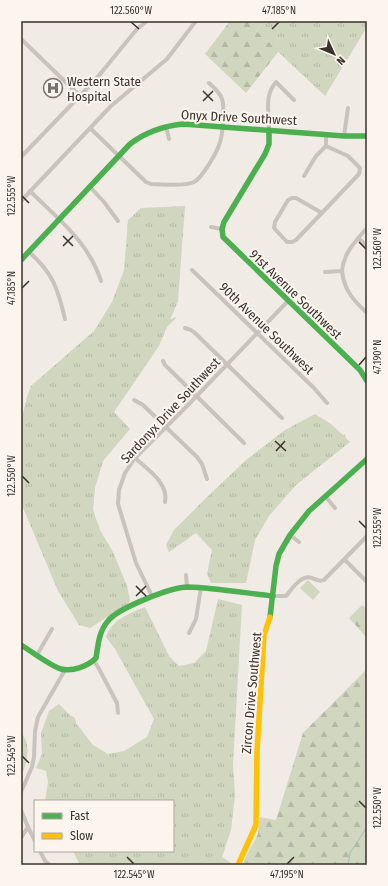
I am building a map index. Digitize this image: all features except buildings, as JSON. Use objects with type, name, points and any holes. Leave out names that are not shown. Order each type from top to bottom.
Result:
[{"type":"street","points":[[21,157],[109,64],[137,29],[147,21]]},
{"type":"street","points":[[21,201],[119,99],[167,59],[196,21]]},
{"type":"street","points":[[21,39],[80,96]]},
{"type":"street","points":[[91,129],[148,183],[189,184],[200,177],[221,140],[224,107],[219,92],[209,82]]},
{"type":"street","points":[[211,227],[222,229],[224,222],[266,154],[269,130],[268,96],[270,89],[276,82],[294,100]]},
{"type":"street","points":[[344,136],[348,108]]},
{"type":"street","name":"Onyx Drive Southwest","points":[[21,260],[130,144],[141,136],[166,126],[183,124],[344,136],[367,136]]},
{"type":"street","points":[[166,126],[169,139]]},
{"type":"street","points":[[304,176],[316,156],[326,146],[326,134]]},
{"type":"street","points":[[322,213],[296,198],[291,198],[288,200],[275,222],[274,228],[287,242],[294,242],[322,213],[359,174],[360,168],[348,156],[340,151],[326,146]]},
{"type":"street","points":[[90,187],[104,202],[118,221]]},
{"type":"street","points":[[30,191],[76,235],[95,264],[101,281]]},
{"type":"street","points":[[367,228],[351,245],[346,254],[342,271],[343,282],[347,291],[355,302],[367,313]]},
{"type":"street","name":"91st Avenue Southwest","points":[[222,229],[226,240],[360,370],[367,381]]},
{"type":"street","points":[[358,238],[367,246]]},
{"type":"street","points":[[29,252],[41,262],[52,278],[62,303],[65,319]]},
{"type":"street","name":"90th Avenue Southwest","points":[[192,270],[314,388],[326,403]]},
{"type":"street","points":[[325,272],[342,271]]},
{"type":"street","name":"Sardonyx Drive Southwest","points":[[152,596],[136,563],[118,504],[118,494],[121,481],[128,466],[135,458],[288,301]]},
{"type":"street","points":[[185,328],[195,333],[282,418]]},
{"type":"street","points":[[163,361],[165,365],[244,443]]},
{"type":"street","points":[[134,400],[143,405],[199,459],[207,479]]},
{"type":"street","points":[[135,458],[162,484],[166,494],[165,502]]},
{"type":"street","name":"Zircon Drive Southwest","points":[[238,865],[256,825],[257,752],[264,635],[271,614],[276,566],[279,554],[290,534],[308,512],[324,496],[367,459]]},
{"type":"street","points":[[324,496],[335,508]]},
{"type":"street","points":[[290,534],[299,542]]},
{"type":"street","points":[[21,645],[56,667],[65,670],[73,670],[94,661],[96,658],[100,633],[107,621],[112,616],[152,596],[174,588],[186,587],[286,596],[303,578],[309,577],[319,581],[324,580],[367,536]]},
{"type":"street","points":[[345,560],[367,582]]},
{"type":"street","points":[[186,575],[186,587]]},
{"type":"street","points":[[189,633],[196,619],[201,588]]},
{"type":"street","points":[[37,655],[52,629]]},
{"type":"street","points":[[94,661],[117,703],[118,713]]},
{"type":"street","points":[[21,792],[34,757],[35,731],[38,717],[65,670]]},
{"type":"street","points":[[21,810],[34,839]]},
{"type":"street","points":[[21,838],[28,827]]},
{"type":"street","points":[[40,852],[45,861],[50,865]]},
{"type":"green space","points":[[230,21],[264,21],[256,31],[279,51],[246,93],[205,54]]},
{"type":"green space","points":[[264,21],[367,21],[367,27],[325,96],[256,31]]},
{"type":"green space","points":[[185,206],[178,301],[170,320],[175,317],[176,318],[167,327],[159,346],[114,412],[130,429],[103,461],[95,488],[93,510],[100,530],[113,552],[127,586],[130,600],[128,604],[90,628],[79,625],[58,591],[21,503],[21,421],[31,386],[94,331],[112,302],[124,270],[128,220],[141,208]]},
{"type":"green space","points":[[315,414],[331,424],[343,435],[345,434],[346,438],[350,442],[296,485],[269,516],[255,540],[246,583],[211,583],[207,574],[212,550],[196,533],[169,552],[166,545],[174,530],[246,460],[285,430]]},
{"type":"green space","points":[[308,580],[320,592],[313,600],[300,588]]},
{"type":"green space","points":[[218,599],[242,605],[233,764],[235,795],[231,830],[222,857],[231,863],[230,865],[80,865],[74,852],[174,852],[174,800],[45,800],[48,782],[46,771],[36,768],[42,754],[41,733],[49,711],[59,704],[75,718],[76,723],[93,745],[108,754],[124,751],[147,737],[154,719],[115,649],[106,637],[112,626],[122,618],[145,607],[169,656],[179,666],[194,663],[206,651]]},
{"type":"green space","points":[[362,605],[367,609],[367,638],[349,618]]},
{"type":"green space","points":[[367,669],[367,865],[242,865],[258,834],[259,817],[276,820],[303,733]]},
{"type":"green space","points":[[21,733],[26,743],[27,760],[21,776]]},
{"type":"waterway","points":[[348,865],[350,853],[367,827]]},
{"type":"traffic: fast","points":[[21,260],[130,144],[155,130],[183,124],[344,136],[367,136]]},
{"type":"traffic: fast","points":[[269,130],[269,144],[265,154],[224,222],[222,229],[223,237],[360,370],[367,381]]},
{"type":"traffic: fast","points":[[270,617],[276,566],[279,554],[290,535],[309,511],[367,459]]},
{"type":"traffic: fast","points":[[21,645],[57,668],[70,670],[85,666],[96,658],[99,638],[108,621],[122,610],[158,594],[188,587],[220,589],[273,596]]},
{"type":"traffic: slow","points":[[238,865],[256,825],[257,752],[264,635],[270,617]]},
{"type":"place","name":"Western State Hospital","points":[[53,88]]}]
